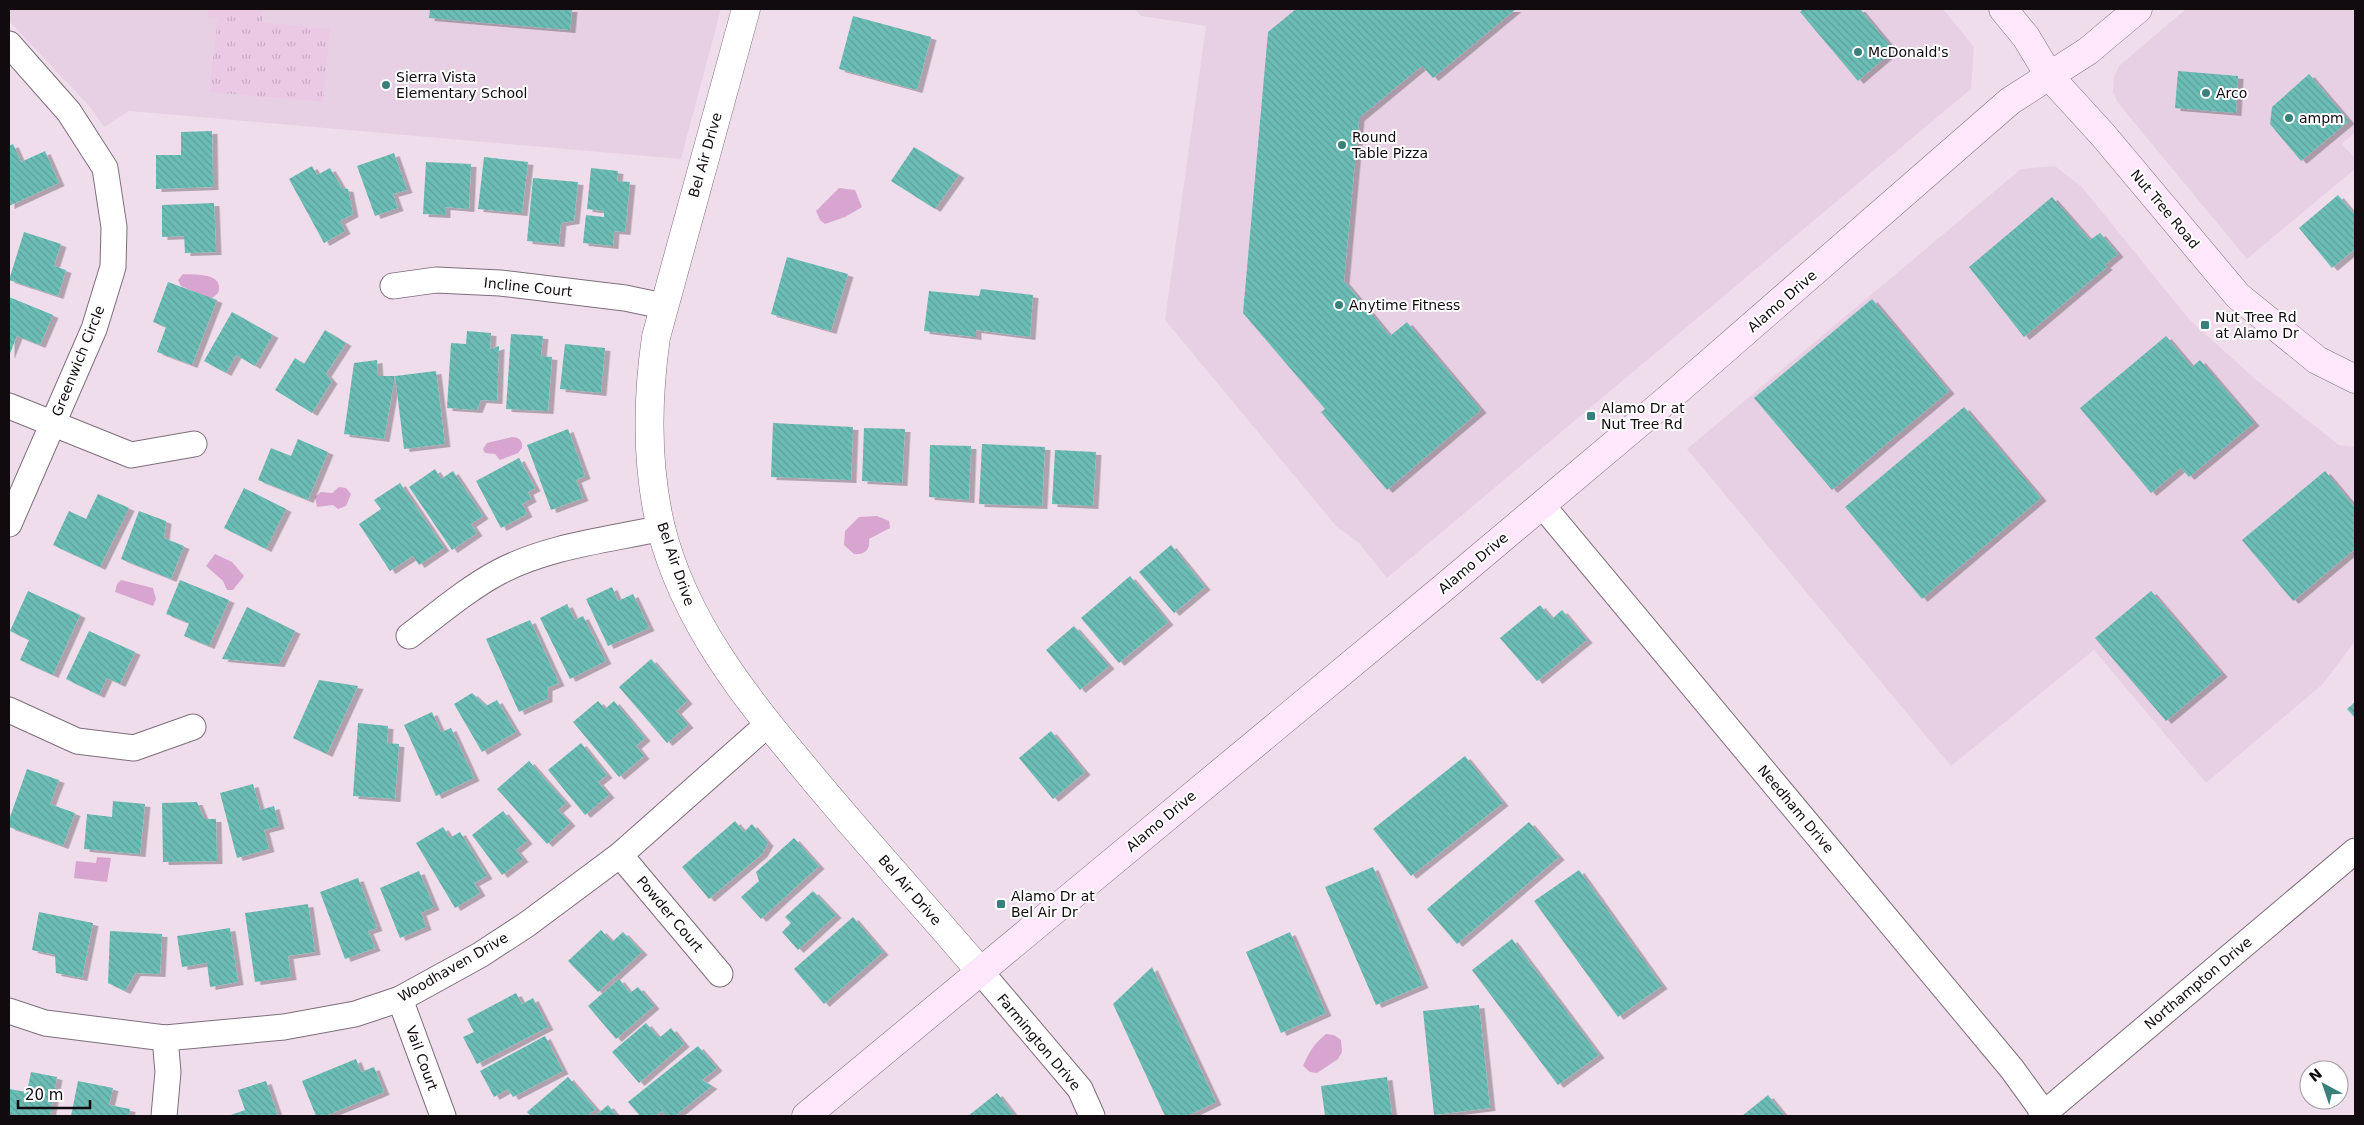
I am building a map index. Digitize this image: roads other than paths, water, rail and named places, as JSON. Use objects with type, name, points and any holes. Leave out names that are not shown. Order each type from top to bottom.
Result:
[{"type":"main road","name":"Nut Tree Road","points":[[2003,9],[2026,38],[2050,77],[2104,136],[2238,296],[2317,360],[2355,379]]},
{"type":"main road","name":"Alamo Drive","points":[[806,1116],[1542,505],[1816,272],[2010,101],[2088,51],[2138,9]]},
{"type":"street","name":"Bel Air Drive","points":[[746,9],[663,306],[651,372],[649,433],[651,466],[662,528],[673,565],[696,619],[728,672],[829,798],[980,971]]},
{"type":"street","name":"Greenwich Circle","points":[[9,44],[69,112],[104,168],[114,227],[113,267],[94,329],[9,524]]},
{"type":"street","name":"Incline Court","points":[[393,286],[436,280],[500,283],[625,298],[663,306]]},
{"type":"street","points":[[9,406],[131,455],[194,444]]},
{"type":"street","name":"Needham Drive","points":[[1542,505],[1999,1053],[2044,1116]]},
{"type":"street","points":[[410,636],[455,601],[500,571],[550,552],[662,528]]},
{"type":"street","points":[[9,710],[77,741],[134,748],[193,727]]},
{"type":"street","name":"Woodhaven Drive","points":[[9,1011],[45,1023],[165,1038],[284,1027],[355,1014],[400,999],[488,950],[526,925],[620,855],[768,724]]},
{"type":"street","name":"Northampton Drive","points":[[2044,1116],[2355,851]]},
{"type":"street","name":"Powder Court","points":[[620,855],[720,974]]},
{"type":"street","name":"Farmington Drive","points":[[980,971],[1080,1088],[1092,1116]]},
{"type":"street","name":"Vail Court","points":[[400,999],[443,1116]]},
{"type":"street","points":[[164,1116],[168,1072],[165,1038]]},
{"type":"place","name":"McDonald's","points":[[1858,52]]},
{"type":"place","name":"Sierra Vista Elementary School","points":[[386,85]]},
{"type":"place","name":"Arco","points":[[2206,93]]},
{"type":"place","name":"ampm","points":[[2289,118]]},
{"type":"place","name":"Round Table Pizza","points":[[1342,145]]},
{"type":"place","name":"Anytime Fitness","points":[[1339,305]]},
{"type":"place","name":"Nut Tree Rd at Alamo Dr","points":[[2205,325]]},
{"type":"place","name":"Alamo Dr at Nut Tree Rd","points":[[1591,416]]},
{"type":"place","name":"Alamo Dr at Bel Air Dr","points":[[1001,904]]}]
